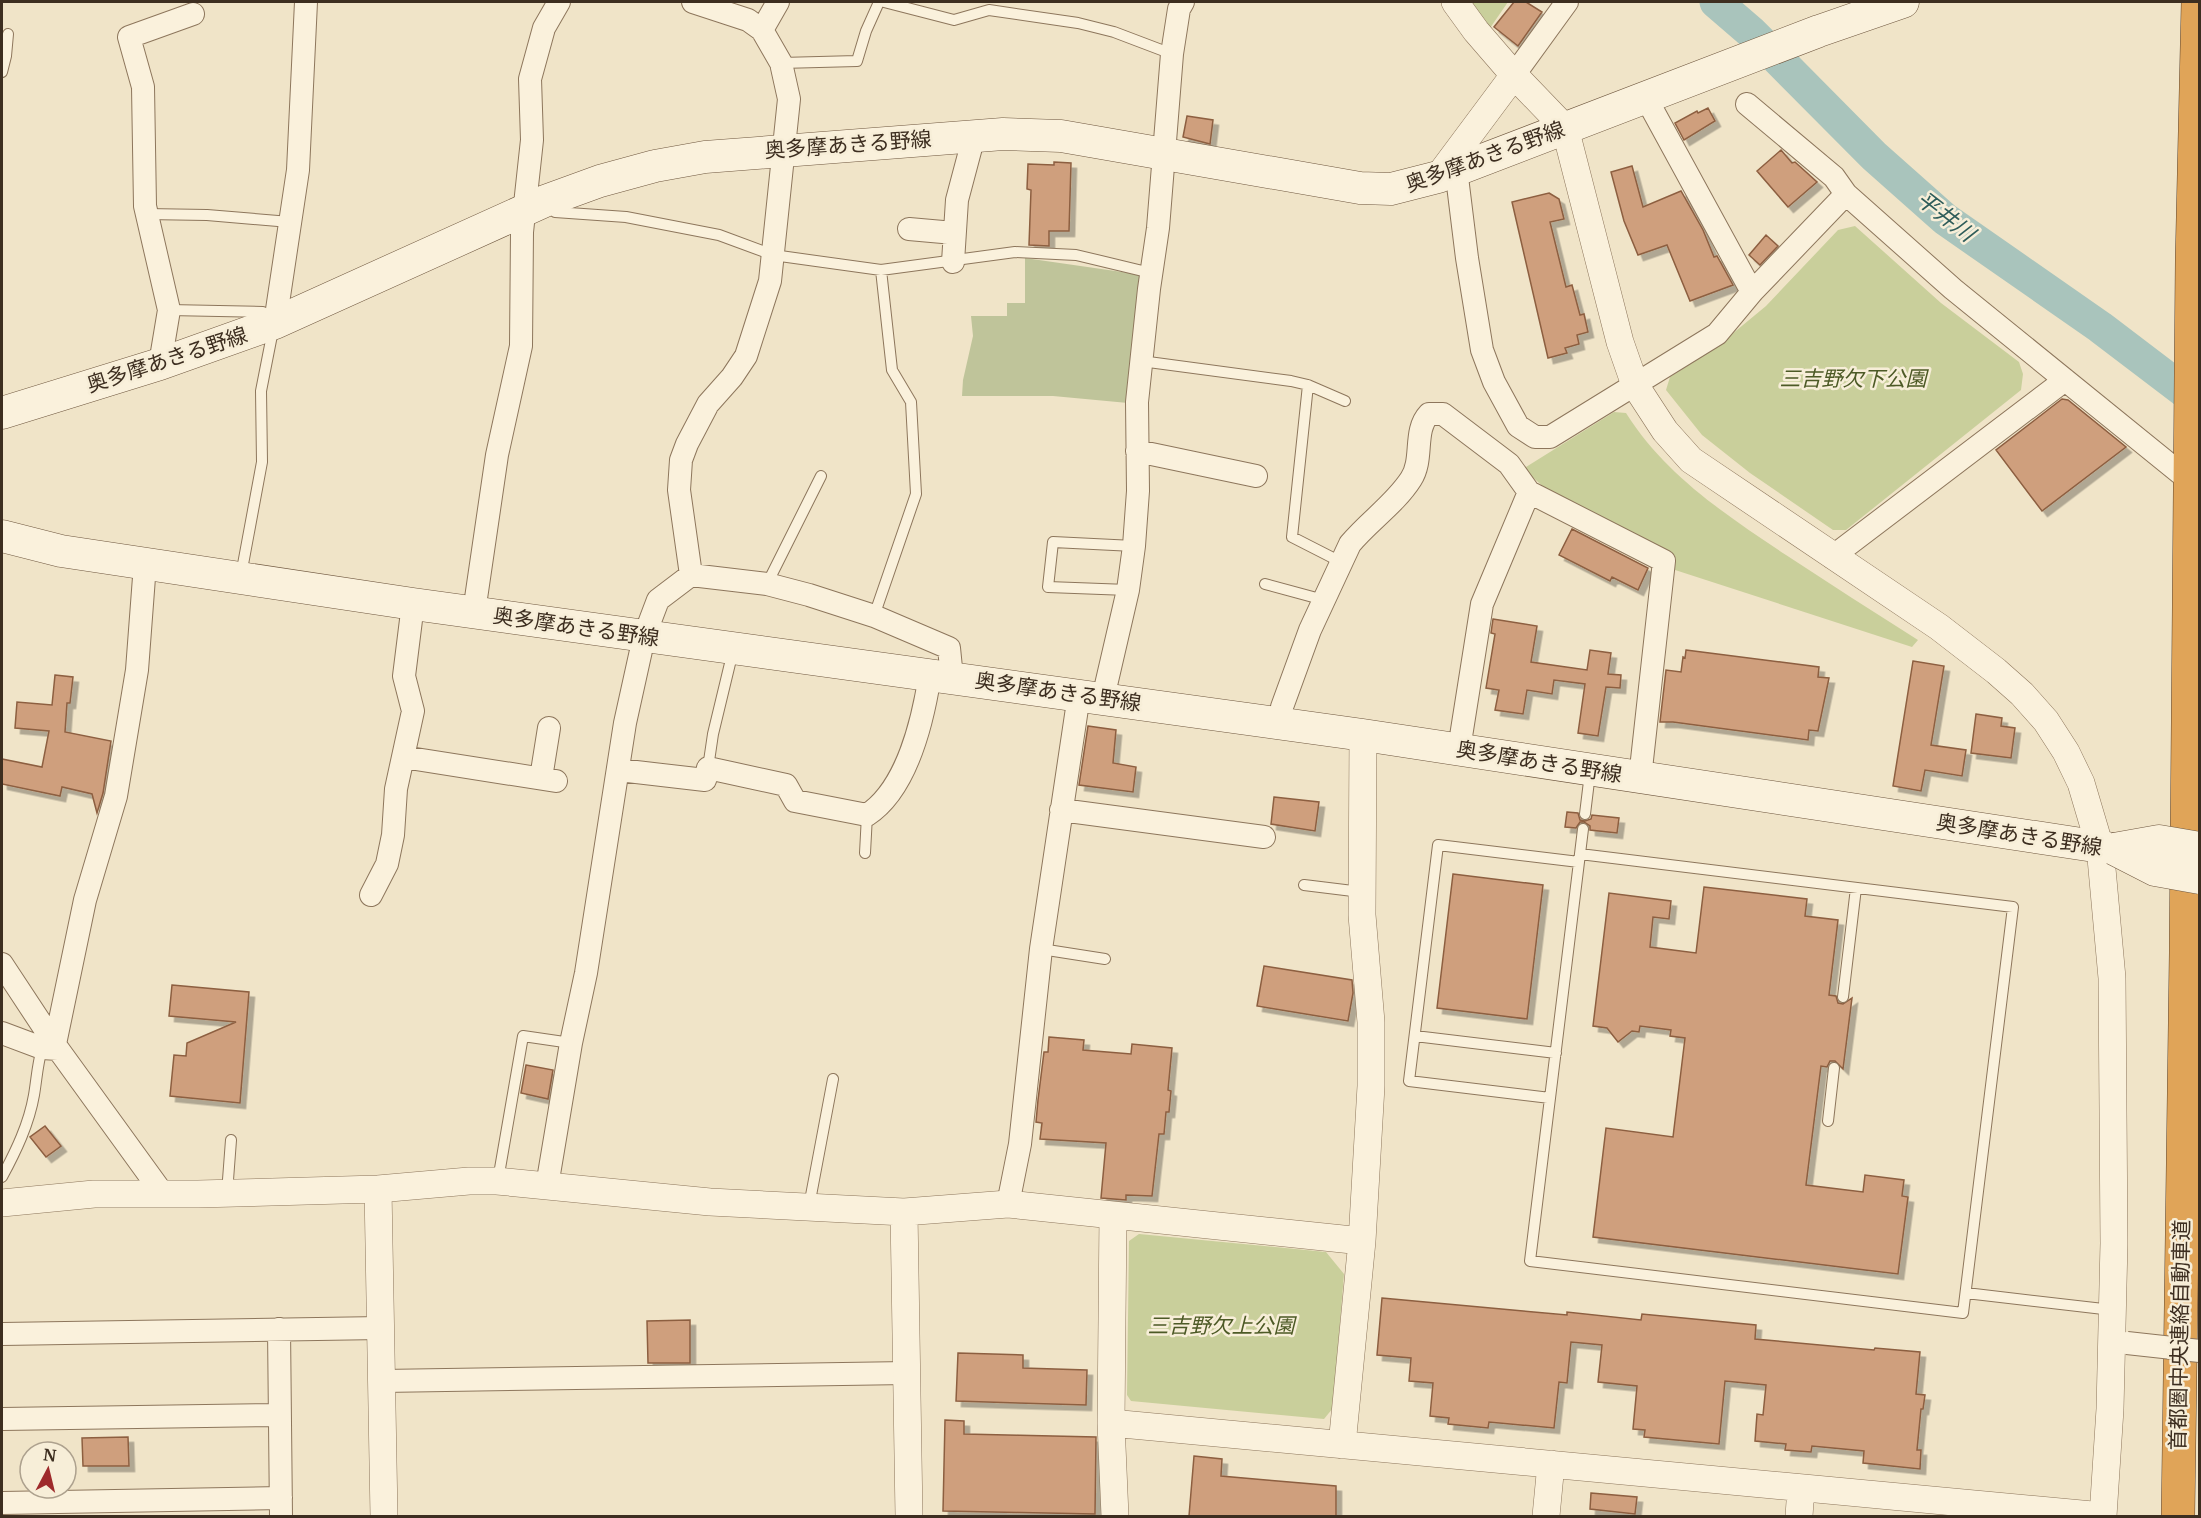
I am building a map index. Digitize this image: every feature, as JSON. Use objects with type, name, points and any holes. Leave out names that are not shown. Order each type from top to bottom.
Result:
[{"type":"highway","name":"首都圏中央連絡自動車道","points":[[2178,1516],[2192,261],[2198,2]]},
{"type":"highway","points":[[2159,1516],[2181,1278]]},
{"type":"main road","name":"奥多摩あきる野線","points":[[2,413],[160,364],[535,205],[600,181],[655,166],[705,157],[1003,134],[1061,136],[1374,190],[1391,189],[1447,173],[1819,31],[1903,2]]},
{"type":"main road","name":"奥多摩あきる野線","points":[[2,536],[62,551],[413,604],[1363,735],[2107,848],[2155,870],[2199,878]]},
{"type":"main road","name":"奥多摩あきる野線","points":[[2107,848],[2159,841],[2199,848]]},
{"type":"street","points":[[269,318],[290,222],[298,170],[306,2]]},
{"type":"street","points":[[474,612],[497,455],[521,346],[522,232],[535,205],[530,79],[544,28],[559,2]]},
{"type":"street","points":[[691,575],[679,490],[681,460],[708,404],[732,377],[746,356],[770,281],[789,99],[781,63],[762,30],[748,20],[693,2]]},
{"type":"street","points":[[762,30],[778,2]]},
{"type":"street","points":[[1008,1204],[1020,1144],[1041,949],[1060,810],[1091,697],[1128,590],[1138,491],[1137,402],[1158,228],[1172,54],[1179,9],[1183,2]]},
{"type":"street","points":[[1111,1423],[2103,1516],[2120,1343],[2113,1311],[2115,1104],[2112,978],[2107,848],[2080,783],[2066,752],[2046,721],[2022,694],[1996,671],[1939,627],[1691,460],[1665,431],[1635,385],[1620,342],[1565,129],[1514,75],[1476,31],[1455,2]]},
{"type":"street","points":[[1567,2],[1447,173],[1467,258],[1482,350],[1494,382],[1518,426],[1534,437],[1550,437],[1717,334],[1752,292],[1846,194]]},
{"type":"street","points":[[160,364],[169,310],[146,214],[142,87],[129,37],[193,14]]},
{"type":"street","points":[[1646,98],[1752,292]]},
{"type":"street","points":[[1746,104],[1834,177],[1846,194],[1953,289],[2180,473]]},
{"type":"street","points":[[953,262],[957,200],[974,136]]},
{"type":"street","points":[[909,229],[954,233]]},
{"type":"street","points":[[1832,557],[2065,380]]},
{"type":"street","points":[[1281,724],[1282,707],[1310,630],[1350,544],[1386,509],[1412,478],[1422,422],[1430,414],[1443,414],[1509,464],[1529,492],[1664,561],[1640,778]]},
{"type":"street","points":[[1137,451],[1256,476]]},
{"type":"street","points":[[1459,749],[1482,604],[1529,492]]},
{"type":"street","points":[[52,1047],[85,900],[116,796],[137,670],[145,564]]},
{"type":"street","points":[[547,1186],[571,1043],[586,973],[625,723],[644,637],[658,600],[691,575],[767,584],[874,616],[949,648],[941,676],[926,698],[912,749],[900,778],[878,809],[867,815],[795,801],[786,785],[708,768],[705,780],[619,770]]},
{"type":"street","points":[[371,895],[387,864],[393,836],[396,789],[413,711],[404,676],[413,604]]},
{"type":"street","points":[[403,758],[549,779],[549,728]]},
{"type":"street","points":[[1342,1445],[1362,1241],[1371,1086],[1371,1022],[1362,892],[1363,735]]},
{"type":"street","points":[[1060,810],[1264,837]]},
{"type":"street","points":[[2,964],[52,1047],[163,1194]]},
{"type":"street","points":[[2,1033],[52,1047]]},
{"type":"street","points":[[2,1203],[94,1194],[378,1189],[469,1181],[497,1181],[710,1202],[904,1212],[1008,1204],[1362,1241]]},
{"type":"street","points":[[378,1189],[384,1516]]},
{"type":"street","points":[[904,1212],[909,1516]]},
{"type":"street","points":[[1113,1215],[1111,1423],[1115,1516]]},
{"type":"street","points":[[2,1334],[381,1328]]},
{"type":"street","points":[[2,1503],[281,1507],[279,1329]]},
{"type":"street","points":[[2120,1343],[2199,1351]]},
{"type":"street","points":[[382,1381],[907,1373]]},
{"type":"street","points":[[2,1419],[279,1414]]},
{"type":"street","points":[[1546,1516],[1551,1464]]},
{"type":"street","points":[[1799,1516],[1801,1488]]},
{"type":"lane","points":[[781,63],[857,61],[866,31],[881,2],[910,5],[954,20],[989,10],[1078,23],[1114,32],[1172,54]]},
{"type":"lane","points":[[2,72],[8,34]]},
{"type":"lane","points":[[535,205],[555,212],[626,217],[719,235],[773,255],[881,270],[1015,252],[1076,255],[1151,273]]},
{"type":"lane","points":[[146,214],[207,215],[290,222]]},
{"type":"lane","points":[[874,616],[916,495],[911,402],[892,370],[881,270]]},
{"type":"lane","points":[[169,310],[269,318],[261,391],[262,462],[241,578]]},
{"type":"lane","points":[[1141,361],[1308,385],[1345,401]]},
{"type":"lane","points":[[1308,385],[1292,537],[1341,562]]},
{"type":"lane","points":[[767,584],[821,476]]},
{"type":"lane","points":[[1128,590],[1048,587],[1053,542],[1134,546]]},
{"type":"lane","points":[[1265,584],[1324,600]]},
{"type":"lane","points":[[708,768],[713,734],[733,649]]},
{"type":"lane","points":[[1585,814],[1590,770]]},
{"type":"lane","points":[[865,852],[867,815]]},
{"type":"lane","points":[[1550,1098],[1409,1081],[1438,845],[1579,858],[2013,907],[1963,1313],[1530,1261],[1556,1053],[1579,858],[1583,829]]},
{"type":"lane","points":[[1304,885],[1362,892]]},
{"type":"lane","points":[[1843,997],[1856,888]]},
{"type":"lane","points":[[1041,949],[1106,959]]},
{"type":"lane","points":[[497,1181],[523,1036],[571,1043]]},
{"type":"lane","points":[[1415,1036],[1556,1053]]},
{"type":"lane","points":[[2,1177],[27,1124],[35,1094],[36,1068],[52,1047]]},
{"type":"lane","points":[[1828,1122],[1834,1068]]},
{"type":"lane","points":[[809,1207],[834,1079]]},
{"type":"lane","points":[[227,1193],[231,1140]]},
{"type":"lane","points":[[1966,1293],[2113,1311]]},
{"type":"green space","points":[[1466,2],[1508,2],[1488,31]]},
{"type":"green space","name":"三吉野欠下公園","points":[[1855,226],[1941,303],[2019,362],[2023,374],[2021,390],[1846,530],[1833,530],[1750,473],[1702,435],[1666,390],[1670,377],[1714,349],[1766,306],[1838,230]]},
{"type":"green space","points":[[1025,258],[1143,275],[1128,403],[1053,396],[962,396],[963,380],[973,336],[971,316],[1007,316],[1007,303],[1025,303]]},
{"type":"green space","points":[[1614,412],[1626,413],[1659,456],[1719,509],[1918,640],[1912,647],[1672,569],[1561,502],[1523,469]]},
{"type":"green space","name":"三吉野欠上公園","points":[[1139,1234],[1326,1252],[1344,1274],[1333,1408],[1324,1419],[1131,1401],[1127,1395],[1129,1241]]},
{"type":"building","points":[[1514,2],[1526,2],[1542,12],[1518,46],[1494,27]]},
{"type":"building","points":[[1708,108],[1715,121],[1684,140],[1675,123],[1697,111],[1698,113]]},
{"type":"building","points":[[1187,116],[1213,120],[1210,144],[1183,137]]},
{"type":"building","points":[[1781,150],[1792,163],[1795,162],[1817,182],[1788,207],[1757,171]]},
{"type":"building","points":[[1054,162],[1071,163],[1069,231],[1049,231],[1049,246],[1029,245],[1031,190],[1027,189],[1028,164],[1054,165]]},
{"type":"building","points":[[1632,166],[1643,207],[1681,191],[1703,230],[1714,257],[1717,256],[1733,285],[1690,301],[1667,245],[1638,255],[1624,221],[1611,172]]},
{"type":"building","points":[[1549,193],[1559,199],[1564,219],[1550,222],[1566,287],[1572,285],[1580,315],[1584,314],[1588,332],[1577,335],[1579,344],[1565,348],[1567,353],[1548,358],[1512,202]]},
{"type":"building","points":[[1766,235],[1778,246],[1760,265],[1749,255]]},
{"type":"building","points":[[2062,399],[2068,400],[2126,447],[2042,511],[1996,450]]},
{"type":"building","points":[[1572,529],[1648,568],[1638,590],[1612,577],[1610,581],[1559,555]]},
{"type":"building","points":[[1493,619],[1537,626],[1531,662],[1587,670],[1590,650],[1611,653],[1608,674],[1621,675],[1620,688],[1606,687],[1598,736],[1578,733],[1585,684],[1554,680],[1552,694],[1527,690],[1523,714],[1495,710],[1499,690],[1486,688],[1495,634],[1491,633]]},
{"type":"building","points":[[1686,650],[1819,667],[1818,677],[1829,678],[1818,731],[1809,730],[1808,740],[1660,722],[1666,670],[1681,672]]},
{"type":"building","points":[[1913,661],[1944,666],[1931,745],[1966,750],[1962,776],[1925,770],[1921,791],[1893,786]]},
{"type":"building","points":[[55,675],[73,677],[70,703],[67,703],[65,732],[111,741],[103,793],[97,813],[92,794],[62,787],[60,796],[2,784],[2,759],[42,767],[49,731],[15,728],[17,702],[52,705]]},
{"type":"building","points":[[1976,714],[2002,718],[2001,726],[2015,728],[2011,758],[1971,753]]},
{"type":"building","points":[[1088,726],[1116,730],[1113,763],[1136,767],[1133,792],[1079,785]]},
{"type":"building","points":[[1274,797],[1319,802],[1315,831],[1271,824]]},
{"type":"building","points":[[1567,812],[1578,813],[1580,820],[1585,821],[1591,819],[1592,815],[1619,818],[1617,833],[1590,830],[1590,826],[1584,822],[1580,822],[1576,828],[1565,827]]},
{"type":"building","points":[[1453,874],[1543,885],[1527,1019],[1437,1008]]},
{"type":"building","points":[[1704,887],[1807,899],[1805,916],[1838,920],[1829,995],[1836,996],[1838,1003],[1843,1004],[1852,998],[1843,1069],[1835,1061],[1830,1061],[1827,1067],[1821,1066],[1806,1185],[1863,1192],[1865,1175],[1904,1180],[1902,1196],[1908,1197],[1898,1274],[1593,1237],[1606,1128],[1673,1137],[1685,1038],[1670,1036],[1671,1030],[1640,1026],[1639,1032],[1632,1031],[1618,1042],[1607,1028],[1593,1026],[1609,893],[1671,901],[1669,919],[1653,917],[1650,947],[1696,953]]},
{"type":"building","points":[[1264,966],[1352,980],[1353,993],[1348,1021],[1257,1006]]},
{"type":"building","points":[[172,985],[249,992],[240,1103],[170,1096],[174,1055],[186,1056],[187,1043],[236,1022],[169,1016]]},
{"type":"building","points":[[1049,1037],[1084,1040],[1083,1050],[1131,1054],[1132,1044],[1172,1048],[1168,1090],[1171,1091],[1169,1112],[1166,1112],[1164,1134],[1159,1134],[1152,1196],[1126,1195],[1126,1200],[1101,1198],[1106,1143],[1040,1139],[1042,1123],[1036,1122],[1044,1052],[1048,1052]]},
{"type":"building","points":[[526,1065],[553,1070],[548,1099],[521,1093]]},
{"type":"building","points":[[45,1126],[61,1146],[46,1157],[30,1137]]},
{"type":"building","points":[[1382,1298],[1567,1315],[1567,1312],[1641,1320],[1642,1314],[1756,1325],[1755,1339],[1920,1352],[1916,1394],[1925,1395],[1923,1409],[1921,1409],[1917,1450],[1921,1450],[1920,1469],[1863,1463],[1864,1451],[1812,1446],[1811,1452],[1785,1450],[1786,1444],[1755,1441],[1757,1414],[1763,1415],[1766,1385],[1725,1381],[1719,1444],[1644,1437],[1645,1430],[1633,1429],[1637,1386],[1598,1382],[1602,1345],[1571,1342],[1567,1383],[1559,1382],[1554,1428],[1489,1422],[1488,1428],[1448,1424],[1449,1418],[1430,1416],[1433,1383],[1409,1381],[1411,1358],[1377,1355]]},
{"type":"building","points":[[690,1320],[690,1363],[648,1363],[647,1321]]},
{"type":"building","points":[[958,1353],[1023,1355],[1023,1368],[1087,1370],[1086,1405],[956,1401]]},
{"type":"building","points":[[945,1420],[964,1421],[964,1434],[1096,1437],[1095,1514],[943,1511]]},
{"type":"building","points":[[128,1437],[129,1466],[83,1466],[82,1438]]},
{"type":"building","points":[[1194,1456],[1222,1459],[1221,1476],[1336,1486],[1336,1516],[1189,1516]]},
{"type":"building","points":[[1591,1493],[1637,1497],[1635,1514],[1590,1509]]},
{"type":"waterway","name":"平井川","points":[[1716,2],[1752,33],[1874,156],[1945,219],[2100,327],[2200,403]]}]
